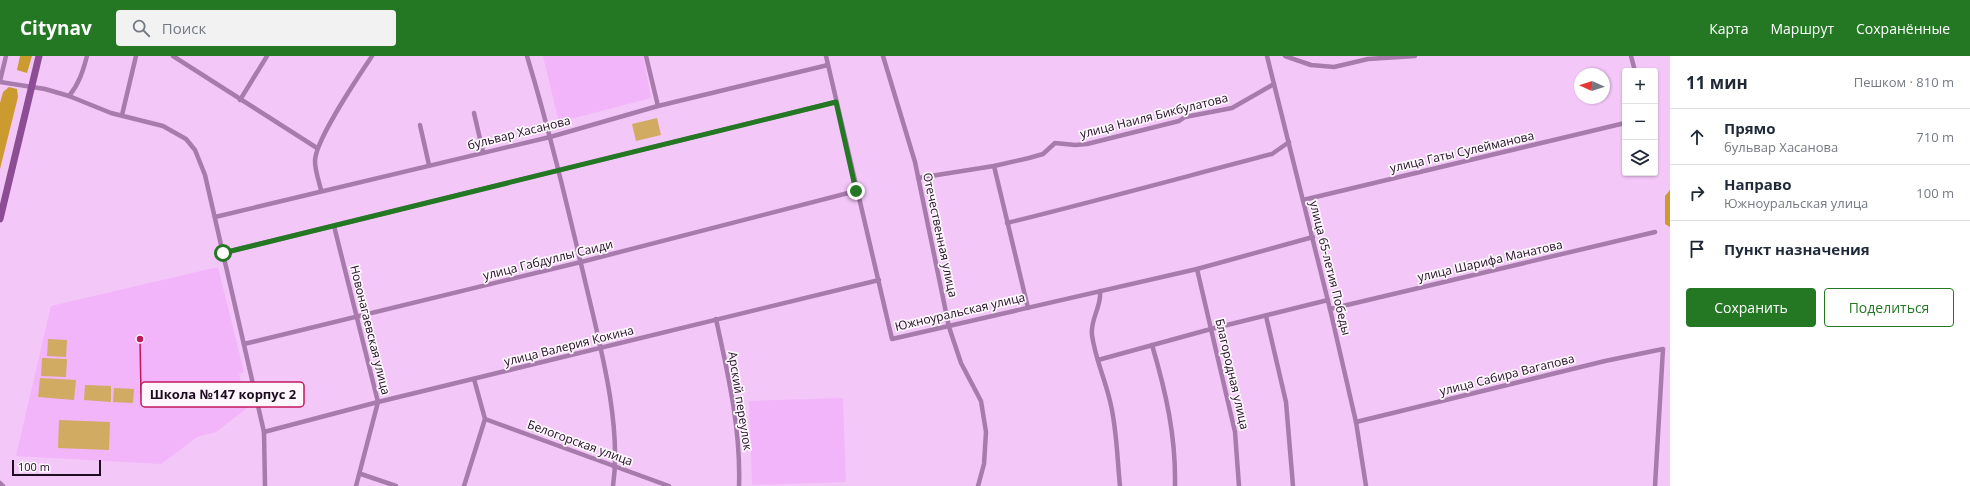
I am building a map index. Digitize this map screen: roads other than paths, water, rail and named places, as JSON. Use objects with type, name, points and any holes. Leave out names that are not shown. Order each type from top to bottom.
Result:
[{"type":"street","points":[[6,56],[0,82],[32,86],[69,96],[104,111],[163,126],[186,139],[195,150],[201,162],[264,432],[265,486]]},
{"type":"street","points":[[0,219],[39,56]]},
{"type":"street","points":[[69,96],[76,88],[87,56]]},
{"type":"street","points":[[122,116],[136,56]]},
{"type":"street","points":[[174,56],[240,100],[317,148]]},
{"type":"street","points":[[240,100],[267,56]]},
{"type":"street","points":[[321,190],[314,160],[317,148],[333,118],[372,56]]},
{"type":"street","points":[[527,56],[559,171],[601,349],[611,404],[616,467],[613,486]]},
{"type":"street","points":[[646,56],[658,106]]},
{"type":"street","name":"Южноуральская улица","points":[[826,56],[856,191],[879,280],[892,340],[1197,268],[1313,237]]},
{"type":"street","name":"Отечественная улица","points":[[883,56],[918,178],[949,327],[961,363],[981,401],[986,432],[984,464],[978,486]]},
{"type":"street","name":"улица 65-летия Победы","points":[[1267,56],[1328,300],[1356,422],[1366,486]]},
{"type":"street","points":[[1285,56],[1311,65],[1334,67],[1368,59],[1414,56]]},
{"type":"street","points":[[1631,56],[1634,68]]},
{"type":"street","name":"бульвар Хасанова","points":[[214,217],[321,190],[550,137],[658,106],[828,65]]},
{"type":"street","name":"улица Наиля Бикбулатова","points":[[918,178],[994,166],[1043,154],[1055,143],[1075,145],[1087,144],[1179,121],[1185,118],[1232,108],[1274,84]]},
{"type":"street","points":[[223,253],[836,102]]},
{"type":"street","points":[[474,112],[483,152]]},
{"type":"street","name":"улица Гаты Сулейманова","points":[[1304,200],[1622,124]]},
{"type":"street","points":[[420,125],[429,165]]},
{"type":"street","points":[[1007,223],[1093,202],[1146,186],[1272,154],[1289,142]]},
{"type":"street","points":[[994,166],[1028,308]]},
{"type":"street","name":"улица Габдуллы Саиди","points":[[244,344],[581,262],[856,191]]},
{"type":"street","name":"Новонагаевская улица","points":[[334,226],[378,402],[356,486]]},
{"type":"street","name":"улица Шарифа Манатова","points":[[1330,309],[1655,232]]},
{"type":"street","name":"Благородная улица","points":[[1197,268],[1235,432],[1239,486]]},
{"type":"street","name":"улица Валерия Кокина","points":[[264,432],[378,402],[601,349],[716,319],[879,280]]},
{"type":"street","points":[[1100,291],[1101,299],[1093,322],[1092,334],[1110,401],[1116,438],[1120,486]]},
{"type":"street","points":[[1098,360],[1211,329],[1328,300]]},
{"type":"street","points":[[1266,316],[1286,402],[1292,486]]},
{"type":"street","name":"Арский переулок","points":[[716,319],[731,392],[740,465],[739,486]]},
{"type":"street","points":[[1152,345],[1163,383],[1171,420],[1174,447],[1175,486]]},
{"type":"street","name":"улица Сабира Вагапова","points":[[1356,422],[1605,361],[1663,349],[1655,486]]},
{"type":"street","points":[[464,486],[485,419],[474,379]]},
{"type":"street","name":"Белогорская улица","points":[[485,419],[669,486]]},
{"type":"street","points":[[360,474],[396,486]]},
{"type":"street","points":[[0,482],[3,486]]},
{"type":"place","name":"Школа №147 корпус 2","points":[[140,339]]}]
